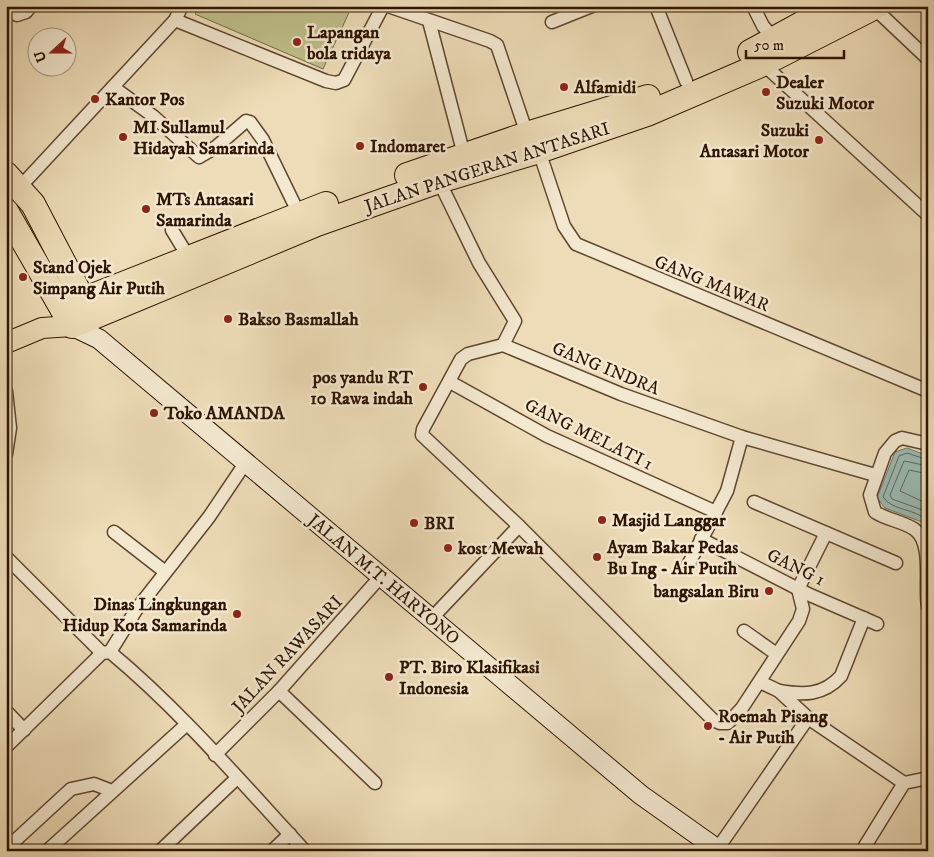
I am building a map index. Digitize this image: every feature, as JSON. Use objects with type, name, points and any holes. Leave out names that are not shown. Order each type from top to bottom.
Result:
[{"type":"highway","name":"JALAN PANGERAN ANTASARI","points":[[77,312],[189,258],[299,214],[533,142],[635,102],[775,40],[834,6]]},
{"type":"highway","name":"JALAN PANGERAN ANTASARI","points":[[77,312],[317,224],[439,172],[464,155],[533,142],[647,114],[764,64],[874,7]]},
{"type":"highway","points":[[13,181],[33,204],[51,236],[77,312]]},
{"type":"highway","points":[[6,211],[77,312]]},
{"type":"main road","points":[[6,343],[77,312]]},
{"type":"main road","name":"JALAN M.T. HARYONO","points":[[77,312],[99,339],[382,575],[641,795],[718,850]]},
{"type":"street","points":[[8,6],[17,15],[26,12],[31,6]]},
{"type":"street","points":[[13,181],[113,87],[175,20],[182,6]]},
{"type":"street","points":[[175,20],[326,82],[336,83],[344,80],[383,6]]},
{"type":"street","points":[[388,6],[429,21],[464,155]]},
{"type":"street","points":[[552,22],[592,6]]},
{"type":"street","points":[[656,6],[686,81]]},
{"type":"street","points":[[753,6],[764,26],[775,40]]},
{"type":"street","points":[[874,7],[928,58]]},
{"type":"street","name":"GANG MAWAR","points":[[429,21],[497,45],[564,226],[576,244],[928,391]]},
{"type":"street","points":[[764,64],[928,215]]},
{"type":"street","points":[[113,87],[153,116],[199,157],[216,147],[246,121],[250,122],[263,140],[299,214]]},
{"type":"street","points":[[439,172],[479,263],[515,321],[503,345],[465,356],[423,429],[422,436],[424,440],[519,526],[713,720],[720,723],[728,723],[742,708],[802,613],[802,601],[798,589],[826,533]]},
{"type":"street","points":[[172,230],[189,258]]},
{"type":"street","name":"GANG INDRA","points":[[503,345],[621,394],[742,437],[876,476]]},
{"type":"street","name":"GANG MELATI 1","points":[[450,382],[547,436],[716,512]]},
{"type":"street","points":[[6,391],[10,428],[6,454]]},
{"type":"street","points":[[688,565],[726,491],[742,437]]},
{"type":"street","points":[[928,444],[902,438],[894,441],[885,452],[870,495],[875,512],[907,525],[922,535],[924,540],[928,607]]},
{"type":"street","points":[[6,747],[106,652],[164,571],[209,517],[246,462]]},
{"type":"street","points":[[754,502],[896,562]]},
{"type":"street","points":[[432,618],[519,526]]},
{"type":"street","points":[[114,532],[164,571]]},
{"type":"street","name":"GANG 1","points":[[701,539],[798,589],[877,624]]},
{"type":"street","points":[[6,557],[106,652],[132,670],[187,724],[306,851]]},
{"type":"street","name":"JALAN RAWASARI","points":[[215,754],[279,690],[382,575]]},
{"type":"street","points":[[760,682],[779,691],[808,695],[834,684],[841,676],[864,618]]},
{"type":"street","points":[[744,631],[776,654]]},
{"type":"street","points":[[279,690],[376,783]]},
{"type":"street","points":[[779,691],[808,718],[904,783],[928,778]]},
{"type":"street","points":[[6,711],[24,730]]},
{"type":"street","points":[[718,850],[808,718]]},
{"type":"street","points":[[47,851],[187,724]]},
{"type":"street","points":[[160,851],[237,778]]},
{"type":"street","points":[[862,851],[904,783]]},
{"type":"street","points":[[6,849],[71,789],[94,784],[112,791]]},
{"type":"street","points":[[272,851],[290,834]]},
{"type":"green space","name":"Lapangan bola tridaya","points":[[199,6],[352,6],[323,69],[195,14]]},
{"type":"water","points":[[907,448],[928,456],[928,529],[922,522],[885,508],[877,498],[895,452]]},
{"type":"place","name":"Lapangan bola tridaya","points":[[297,42]]},
{"type":"place","name":"Alfamidi","points":[[564,87]]},
{"type":"place","name":"Dealer Suzuki Motor","points":[[766,92]]},
{"type":"place","name":"Kantor Pos","points":[[95,99]]},
{"type":"place","name":"MI Sullamul Hidayah Samarinda","points":[[123,137]]},
{"type":"place","name":"Suzuki Antasari Motor","points":[[819,140]]},
{"type":"place","name":"Indomaret","points":[[360,146]]},
{"type":"place","name":"MTs Antasari Samarinda","points":[[146,209]]},
{"type":"place","name":"Stand Ojek Simpang Air Putih","points":[[23,277]]},
{"type":"place","name":"Bakso Basmallah","points":[[228,319]]},
{"type":"place","name":"pos yandu RT 10 Rawa indah","points":[[423,387]]},
{"type":"place","name":"Toko AMANDA","points":[[154,413]]},
{"type":"place","name":"Masjid Langgar","points":[[602,520]]},
{"type":"place","name":"BRI","points":[[414,523]]},
{"type":"place","name":"kost Mewah","points":[[448,548]]},
{"type":"place","name":"Ayam Bakar Pedas Bu Ing - Air Putih","points":[[597,557]]},
{"type":"place","name":"bangsalan Biru","points":[[769,591]]},
{"type":"place","name":"Dinas Lingkungan Hidup Kota Samarinda","points":[[237,614]]},
{"type":"place","name":"PT. Biro Klasifikasi Indonesia","points":[[389,677]]},
{"type":"place","name":"Roemah Pisang - Air Putih","points":[[708,726]]}]
